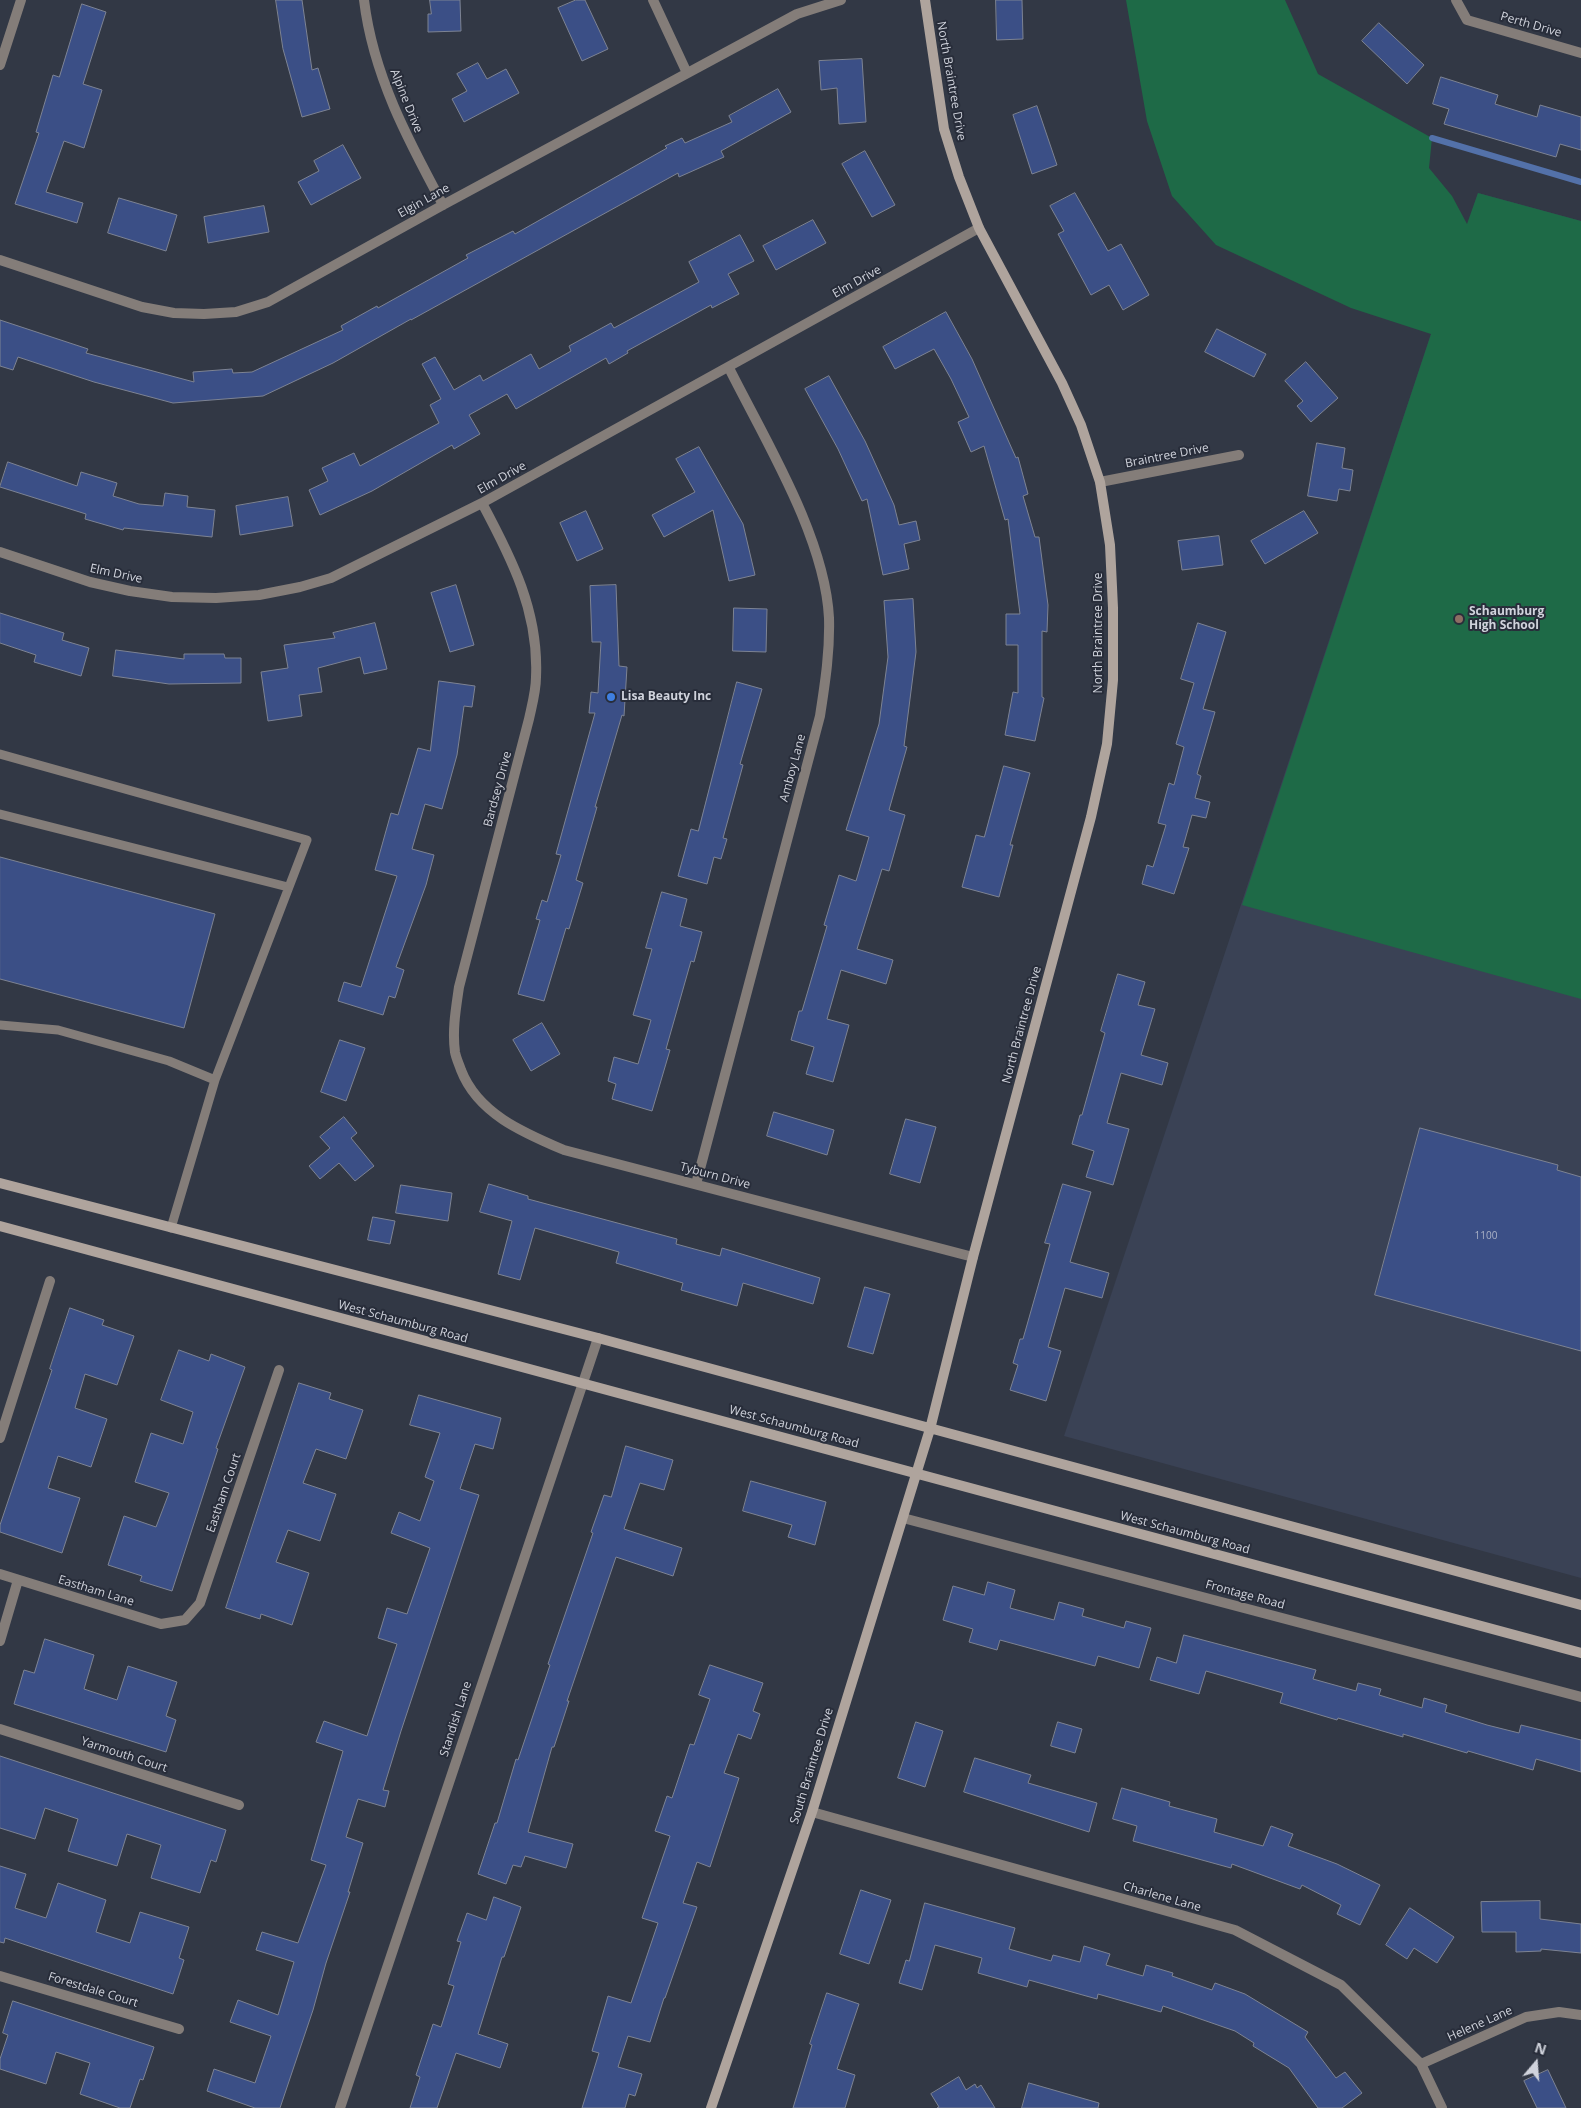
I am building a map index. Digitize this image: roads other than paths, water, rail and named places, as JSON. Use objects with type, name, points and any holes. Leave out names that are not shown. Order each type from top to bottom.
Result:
[{"type":"main road","name":"North Braintree Drive","points":[[925,0],[944,129],[959,178],[979,228],[1062,383],[1081,425],[1100,482],[1110,545],[1113,608],[1113,680],[1107,744],[1091,817],[972,1257],[930,1429]]},
{"type":"main road","points":[[0,1183],[598,1338],[1581,1605]]},
{"type":"main road","name":"West Schaumburg Road","points":[[0,1226],[1581,1653]]},
{"type":"main road","name":"South Braintree Drive","points":[[711,2108],[812,1812],[930,1429]]},
{"type":"street","points":[[0,65],[22,0]]},
{"type":"street","name":"Alpine Drive","points":[[364,0],[367,27],[383,80],[404,130],[443,205]]},
{"type":"street","points":[[653,0],[687,73]]},
{"type":"street","name":"Elgin Lane","points":[[0,260],[142,307],[174,314],[236,312],[268,302],[443,205],[797,14],[841,0]]},
{"type":"street","name":"Perth Drive","points":[[1456,0],[1467,20],[1581,53]]},
{"type":"street","name":"Elm Drive","points":[[0,552],[90,582],[130,591],[172,596],[198,598],[259,595],[300,587],[331,578],[365,563],[482,503],[979,228]]},
{"type":"street","name":"Amboy Lane","points":[[696,1184],[820,716],[829,662],[829,616],[820,563],[796,502],[729,368]]},
{"type":"street","name":"Braintree Drive","points":[[1100,482],[1239,455]]},
{"type":"street","name":"Bardsey Drive","points":[[468,1087],[455,1054],[454,1020],[459,987],[529,719],[536,677],[534,632],[524,592],[511,558],[482,503]]},
{"type":"street","name":"Tyburn Drive","points":[[468,1087],[493,1112],[524,1133],[564,1150],[972,1257]]},
{"type":"street","points":[[0,1438],[50,1281]]},
{"type":"street","name":"Standish Lane","points":[[340,2108],[598,1338]]},
{"type":"street","name":"Eastham Court","points":[[185,1620],[200,1603],[279,1370]]},
{"type":"street","name":"Frontage Road","points":[[903,1518],[1581,1697]]},
{"type":"street","name":"Eastham Lane","points":[[0,1574],[161,1624],[185,1620]]},
{"type":"street","points":[[0,1640],[18,1580]]},
{"type":"street","name":"Yarmouth Court","points":[[0,1729],[240,1805]]},
{"type":"street","name":"Charlene Lane","points":[[812,1812],[1236,1930],[1341,1985],[1421,2064],[1442,2108]]},
{"type":"street","name":"Forestdale Court","points":[[0,1976],[179,2029]]},
{"type":"street","name":"Helene Lane","points":[[1421,2064],[1526,2017],[1560,2012],[1581,2015]]},
{"type":"lane","points":[[0,754],[307,840],[215,1080],[171,1228]]},
{"type":"lane","points":[[0,814],[288,887]]},
{"type":"lane","points":[[0,1025],[58,1030],[168,1061],[215,1080]]},
{"type":"waterway","points":[[1432,138],[1581,182]]},
{"type":"place","name":"Schaumburg High School","points":[[1459,619]]},
{"type":"place","name":"Lisa Beauty Inc","points":[[611,697]]}]
